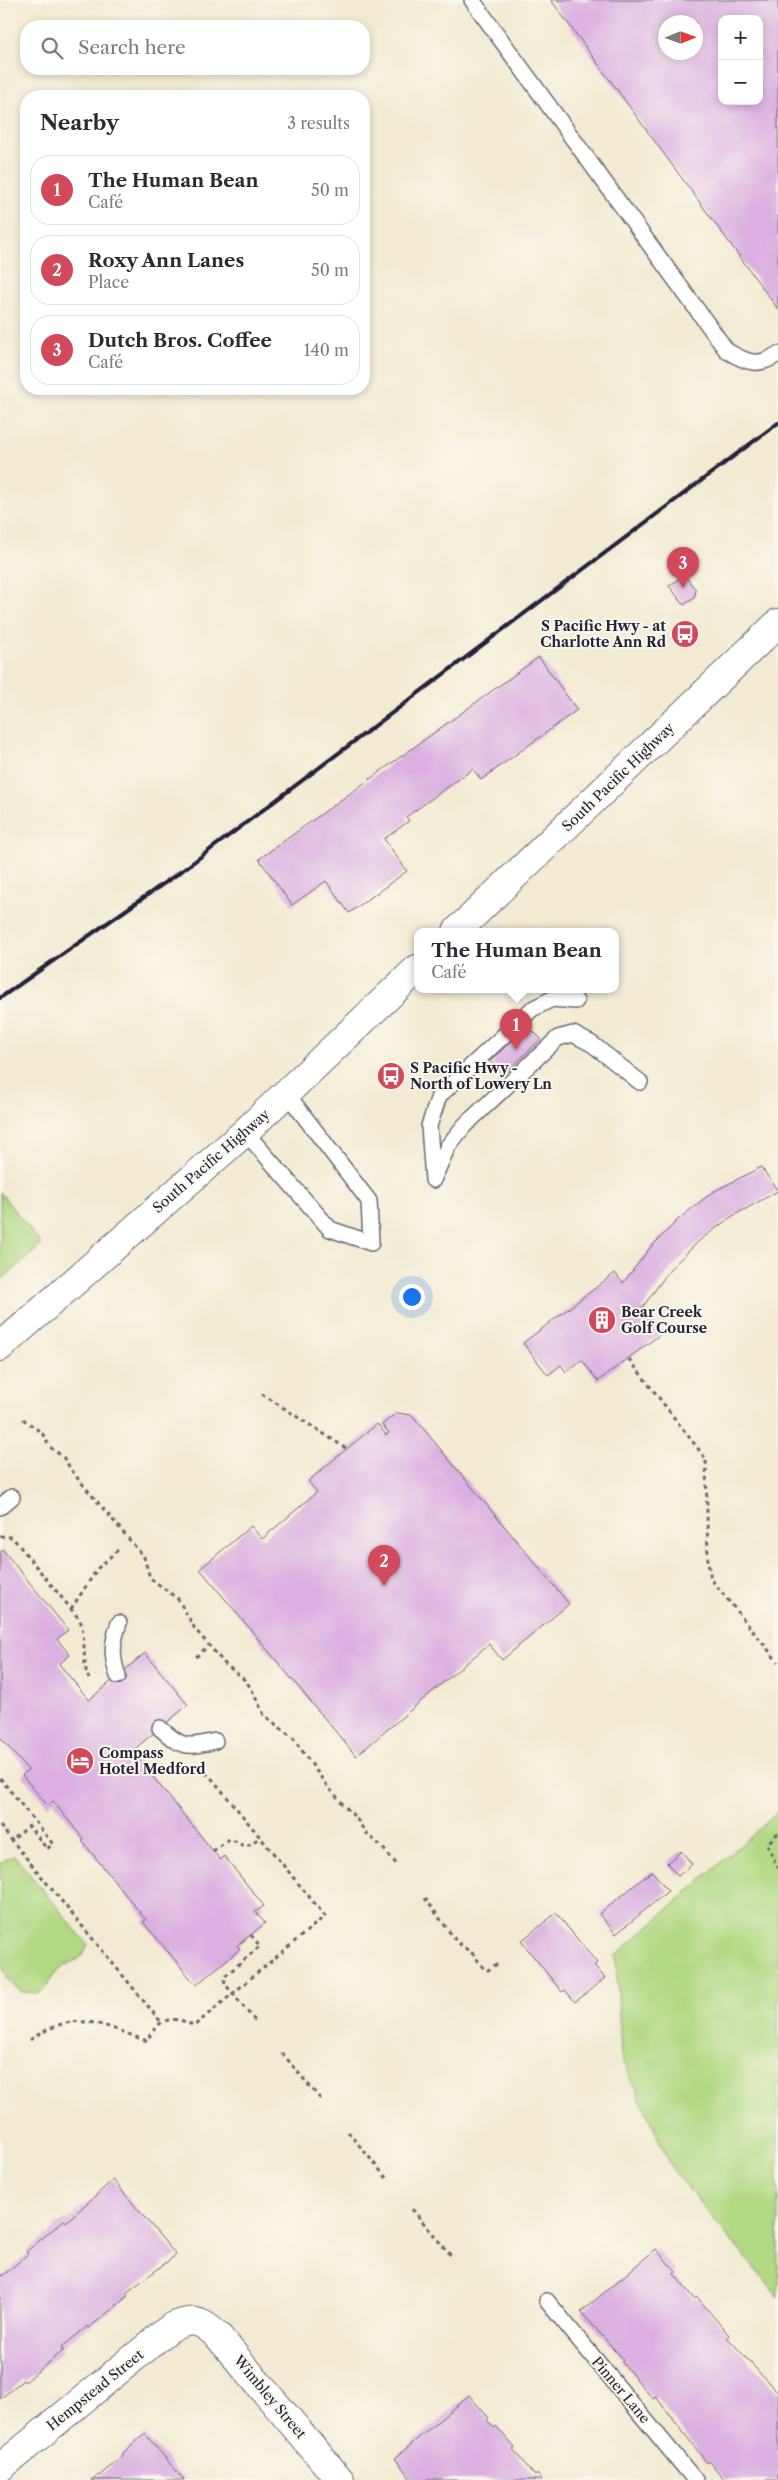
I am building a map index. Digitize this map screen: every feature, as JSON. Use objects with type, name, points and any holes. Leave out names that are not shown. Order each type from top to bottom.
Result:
[{"type":"main road","name":"South Pacific Highway","points":[[460,928],[778,623]]},
{"type":"main road","name":"South Pacific Highway","points":[[0,1347],[287,1094],[414,972]]},
{"type":"main road","name":"Hempstead Street","points":[[0,2468],[170,2328],[182,2322],[194,2321]]},
{"type":"main road","name":"Wimbley Street","points":[[194,2321],[206,2326],[218,2336],[340,2480]]},
{"type":"lane","points":[[472,0],[727,351],[747,363],[768,360],[778,354]]},
{"type":"lane","points":[[576,1001],[552,998],[532,1009],[439,1096],[429,1126],[433,1180],[448,1146],[464,1126],[558,1038],[573,1034],[592,1044],[640,1082]]},
{"type":"lane","points":[[244,1132],[330,1229],[371,1243],[370,1201],[287,1094]]},
{"type":"lane","points":[[0,1507],[12,1497]]},
{"type":"lane","points":[[118,1676],[112,1659],[113,1639],[119,1623]]},
{"type":"lane","points":[[160,1728],[177,1744],[194,1746],[215,1741]]},
{"type":"lane","name":"Pinner Lane","points":[[547,2301],[695,2480]]},
{"type":"path","points":[[628,1358],[706,1459],[708,1563],[711,1579],[778,1662]]},
{"type":"path","points":[[262,1394],[347,1449]]},
{"type":"path","points":[[23,1419],[42,1434],[50,1447],[63,1457],[74,1474],[144,1557],[150,1578],[178,1599],[195,1629],[225,1664],[246,1681],[264,1715],[293,1738],[328,1787],[359,1822],[365,1832],[381,1846],[398,1866]]},
{"type":"path","points":[[0,1536],[12,1537],[80,1620],[83,1628],[85,1671],[94,1686]]},
{"type":"path","points":[[71,1609],[98,1568],[120,1548]]},
{"type":"path","points":[[196,1656],[209,1645]]},
{"type":"path","points":[[30,2040],[48,2027],[79,2021],[96,2023],[147,2042],[153,2029],[161,2022],[176,2020],[194,2026],[325,1916],[207,1774],[189,1771]]},
{"type":"path","points":[[0,1778],[53,1844],[47,1849],[28,1826],[12,1840]]},
{"type":"path","points":[[0,1826],[161,2022]]},
{"type":"path","points":[[778,1833],[767,1844],[778,1868]]},
{"type":"path","points":[[213,1851],[228,1839],[243,1846],[248,1846],[260,1836]]},
{"type":"path","points":[[425,1898],[456,1941],[473,1954],[484,1969],[488,1970],[497,1964]]},
{"type":"path","points":[[251,1935],[260,1946],[224,1977],[225,1984],[255,2021]]},
{"type":"path","points":[[282,2053],[323,2102]]},
{"type":"path","points":[[348,2132],[389,2181]]},
{"type":"path","points":[[412,2209],[453,2258]]},
{"type":"green space","points":[[0,1192],[42,1245],[0,1281]]},
{"type":"green space","points":[[778,1812],[778,2297],[673,2170],[621,2057],[616,1955]]},
{"type":"green space","points":[[14,1855],[88,1945],[82,1955],[57,1972],[40,1993],[22,1992],[15,1987],[9,1981],[0,1960],[0,1863]]},
{"type":"building","points":[[551,0],[778,0],[778,309]]},
{"type":"building","points":[[684,575],[696,590],[694,598],[684,605],[669,586]]},
{"type":"building","points":[[539,657],[577,710],[481,780],[473,769],[406,817],[409,821],[384,839],[407,871],[349,913],[326,881],[292,905],[259,859]]},
{"type":"building","points":[[528,1026],[541,1039],[503,1075],[490,1061]]},
{"type":"building","points":[[761,1167],[778,1191],[731,1217],[700,1240],[672,1267],[642,1308],[662,1333],[598,1381],[582,1360],[566,1372],[561,1365],[548,1375],[523,1343],[615,1273],[623,1283],[650,1248],[681,1217],[713,1192]]},
{"type":"building","points":[[396,1413],[412,1415],[569,1604],[502,1660],[489,1644],[356,1756],[200,1569],[251,1526],[262,1539],[317,1492],[308,1481],[377,1424],[386,1435],[389,1433],[382,1425]]},
{"type":"building","name":"Compass Hotel Medford","points":[[3,1550],[68,1630],[57,1639],[70,1655],[59,1664],[89,1700],[145,1653],[188,1705],[132,1751],[220,1860],[224,1856],[264,1906],[255,1912],[265,1923],[237,1946],[240,1949],[196,1985],[143,1922],[146,1920],[82,1841],[84,1840],[53,1801],[48,1806],[22,1775],[28,1770],[0,1737],[0,1552]]},
{"type":"building","points":[[681,1851],[692,1864],[678,1876],[667,1863]]},
{"type":"building","points":[[652,1871],[668,1891],[616,1934],[599,1914]]},
{"type":"building","points":[[556,1913],[597,1963],[594,1965],[605,1978],[575,2002],[565,1990],[562,1992],[521,1941]]},
{"type":"building","points":[[113,2180],[176,2255],[126,2293],[128,2296],[62,2347],[64,2350],[25,2382],[23,2380],[0,2399],[0,2274],[2,2276],[28,2254],[26,2252],[64,2220],[66,2222]]},
{"type":"building","points":[[656,2249],[676,2272],[674,2274],[694,2299],[697,2297],[729,2335],[727,2337],[778,2393],[778,2480],[725,2480],[709,2461],[707,2463],[656,2397],[653,2399],[621,2361],[623,2359],[581,2312]]},
{"type":"building","points":[[469,2395],[489,2418],[487,2420],[494,2428],[496,2426],[515,2448],[513,2450],[535,2476],[537,2474],[542,2480],[412,2480],[395,2458]]},
{"type":"building","points":[[145,2434],[184,2480],[91,2480],[99,2476],[123,2456],[122,2454]]},
{"type":"railway","points":[[0,998],[183,870],[778,423]]},
{"type":"place","name":"Dutch Bros. Coffee","points":[[683,588]]},
{"type":"place","name":"S Pacific Hwy - at Charlotte Ann Rd","points":[[685,634]]},
{"type":"place","name":"The Human Bean","points":[[516,1050]]},
{"type":"place","name":"S Pacific Hwy - North of Lowery Ln","points":[[391,1076]]},
{"type":"place","name":"Bear Creek Golf Course","points":[[602,1320]]},
{"type":"place","name":"Roxy Ann Lanes","points":[[384,1586]]},
{"type":"place","name":"Compass Hotel Medford","points":[[80,1761]]}]
